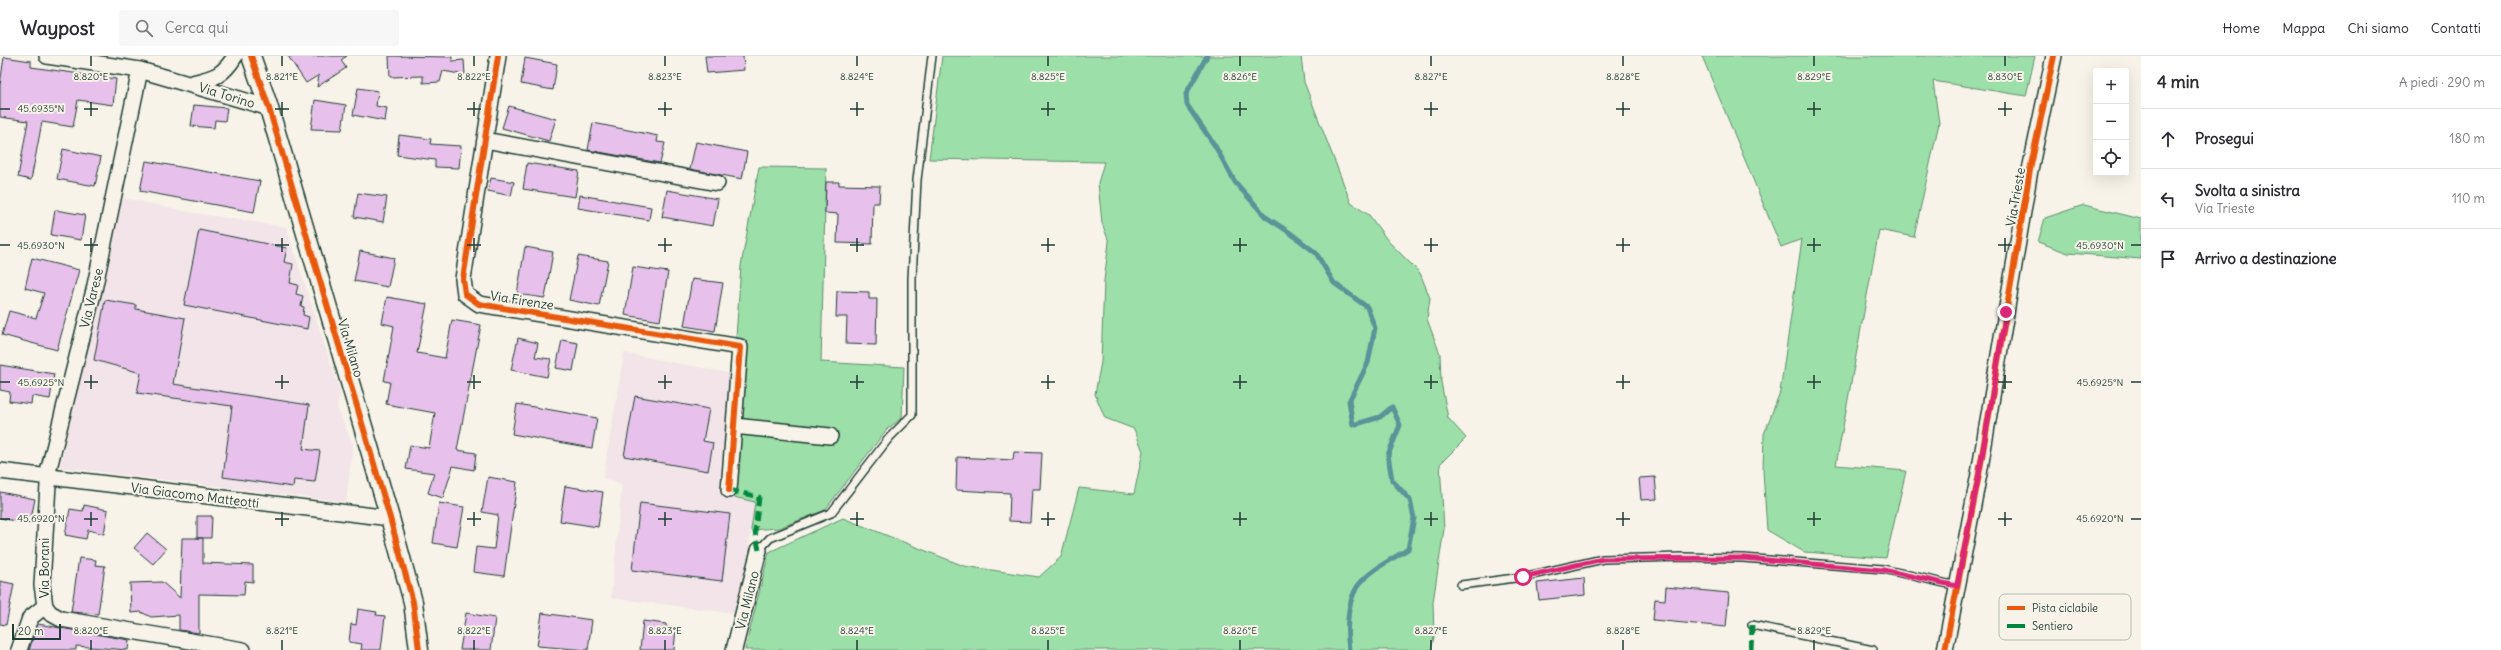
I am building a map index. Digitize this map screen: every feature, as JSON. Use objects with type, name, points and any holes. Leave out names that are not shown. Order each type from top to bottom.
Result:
[{"type":"street","name":"Via Torino","points":[[47,56],[140,70],[263,106]]},
{"type":"street","name":"Via Torino","points":[[191,84],[211,79],[226,71],[235,56]]},
{"type":"street","name":"Via Milano","points":[[244,56],[263,106],[273,124]]},
{"type":"street","name":"Via Milano","points":[[251,56],[268,104],[390,518],[413,602],[419,650]]},
{"type":"street","name":"Via Firenze","points":[[498,56],[463,279],[465,294],[479,304],[740,347],[734,426]]},
{"type":"street","name":"Via Trieste","points":[[1945,650],[1979,474],[2030,170],[2054,56]]},
{"type":"street","name":"Via Varese","points":[[48,478],[111,216],[140,70]]},
{"type":"street","points":[[485,140],[717,183]]},
{"type":"street","points":[[729,490],[734,426],[830,436]]},
{"type":"street","name":"Via Giacomo Matteotti","points":[[0,471],[48,478],[390,518]]},
{"type":"street","name":"Via Borani","points":[[18,650],[30,618],[45,606],[42,585],[48,478]]},
{"type":"street","name":"Via Milano","points":[[734,650],[759,550]]},
{"type":"street","points":[[45,606],[50,613],[61,619],[186,645],[243,650]]},
{"type":"lane","points":[[759,550],[770,538],[831,513],[889,438],[912,415],[912,279],[916,180],[932,56]]},
{"type":"lane","points":[[1461,585],[1523,577],[1603,559],[1683,557],[1743,558],[1876,569],[1957,586]]},
{"type":"lane","points":[[1752,625],[1873,650]]},
{"type":"shaded area","points":[[123,198],[194,213],[286,227],[340,392],[337,408],[353,444],[346,502],[60,467]]},
{"type":"shaded area","points":[[624,353],[734,374],[755,502],[743,590],[733,613],[611,598],[622,484],[603,478]]},
{"type":"green space","points":[[942,56],[1301,56],[1304,82],[1351,203],[1369,215],[1388,241],[1420,273],[1430,298],[1427,319],[1440,354],[1441,382],[1448,418],[1466,438],[1440,464],[1444,529],[1433,602],[1434,637],[1431,650],[745,650],[769,552],[843,518],[964,566],[1039,577],[1061,557],[1079,488],[1134,494],[1143,451],[1134,429],[1105,418],[1095,394],[1101,362],[1104,281],[1109,242],[1102,223],[1098,183],[1104,162],[929,159]]},
{"type":"green space","points":[[1702,56],[2035,56],[2026,96],[1933,81],[1939,123],[1914,237],[1879,230],[1836,465],[1906,471],[1886,558],[1804,552],[1767,530],[1763,471],[1764,434],[1780,392],[1802,239],[1781,247]]},
{"type":"green space","points":[[759,167],[826,168],[821,362],[904,367],[902,418],[887,429],[825,510],[779,528],[751,530],[755,502],[725,495],[741,266]]},
{"type":"green space","points":[[2084,205],[2141,219],[2141,259],[2068,253],[2038,242],[2045,218]]},
{"type":"building","points":[[288,56],[347,56],[341,60],[346,68],[317,87],[319,75],[306,83]]},
{"type":"building","points":[[389,56],[452,57],[452,61],[464,60],[465,75],[443,71],[440,82],[423,83],[423,76],[390,77]]},
{"type":"building","points":[[705,56],[743,56],[744,70],[707,73]]},
{"type":"building","points":[[4,57],[31,61],[31,67],[116,79],[113,105],[78,100],[73,127],[42,122],[31,180],[18,177],[28,121],[0,117],[0,85]]},
{"type":"building","points":[[525,58],[557,64],[553,90],[521,84]]},
{"type":"building","points":[[358,88],[378,91],[376,106],[387,108],[385,121],[353,115]]},
{"type":"building","points":[[315,100],[346,105],[342,130],[311,129]]},
{"type":"building","points":[[194,105],[227,108],[225,121],[215,120],[214,128],[191,126]]},
{"type":"building","points":[[509,106],[556,119],[549,141],[502,128]]},
{"type":"building","points":[[593,123],[658,136],[657,142],[665,143],[660,163],[588,150]]},
{"type":"building","points":[[399,135],[431,139],[430,144],[461,146],[459,168],[435,167],[435,160],[397,155]]},
{"type":"building","points":[[696,142],[747,152],[742,179],[690,169]]},
{"type":"building","points":[[63,149],[101,157],[95,186],[57,179]]},
{"type":"building","points":[[146,161],[260,181],[254,212],[140,191]]},
{"type":"building","points":[[527,163],[579,171],[575,197],[523,189]]},
{"type":"building","points":[[491,178],[514,182],[511,196],[488,191]]},
{"type":"building","points":[[826,182],[839,182],[839,185],[880,186],[879,203],[873,203],[872,244],[837,243],[838,214],[825,213]]},
{"type":"building","points":[[667,190],[718,199],[713,226],[662,217]]},
{"type":"building","points":[[358,193],[387,197],[383,222],[354,217]]},
{"type":"building","points":[[580,195],[651,207],[649,220],[578,208]]},
{"type":"building","points":[[55,210],[85,215],[81,240],[51,235]]},
{"type":"building","points":[[199,230],[287,248],[284,262],[293,264],[290,283],[298,285],[296,294],[303,296],[301,306],[304,307],[303,315],[309,317],[307,329],[184,305]]},
{"type":"building","points":[[525,247],[553,252],[545,298],[517,294]]},
{"type":"building","points":[[360,251],[394,258],[388,287],[354,281]]},
{"type":"building","points":[[578,256],[608,261],[599,306],[569,300]]},
{"type":"building","points":[[32,258],[79,270],[57,350],[2,335],[9,311],[36,318],[44,293],[25,288]]},
{"type":"building","points":[[633,267],[668,272],[660,321],[625,315]]},
{"type":"building","points":[[692,279],[723,283],[715,331],[684,326]]},
{"type":"building","points":[[837,291],[869,292],[869,299],[877,299],[876,345],[846,344],[847,317],[836,317]]},
{"type":"building","points":[[387,297],[427,304],[417,353],[445,358],[452,320],[481,325],[457,450],[476,453],[474,470],[453,466],[443,498],[428,493],[434,473],[406,469],[410,445],[429,448],[435,413],[386,404],[390,382],[384,381],[394,326],[382,323]]},
{"type":"building","points":[[105,300],[136,305],[136,309],[185,318],[173,384],[309,405],[303,449],[320,451],[315,482],[294,480],[293,487],[223,477],[232,406],[137,393],[141,373],[94,360]]},
{"type":"building","points":[[518,338],[538,343],[535,357],[551,359],[547,377],[511,370]]},
{"type":"building","points":[[562,340],[578,343],[573,371],[556,368]]},
{"type":"building","points":[[0,365],[54,374],[50,399],[32,396],[31,404],[9,401],[10,392],[0,390]]},
{"type":"building","points":[[635,396],[709,409],[703,441],[713,443],[708,471],[624,456]]},
{"type":"building","points":[[517,404],[597,418],[592,448],[512,434]]},
{"type":"building","points":[[1014,452],[1042,453],[1040,489],[1032,489],[1030,522],[1009,521],[1010,493],[956,490],[957,457],[1013,460]]},
{"type":"building","points":[[488,477],[517,482],[504,576],[473,572],[476,547],[494,549],[498,515],[482,512]]},
{"type":"building","points":[[1655,477],[1657,499],[1641,500],[1639,478]]},
{"type":"building","points":[[565,486],[603,492],[598,527],[560,521]]},
{"type":"building","points":[[0,492],[35,499],[30,524],[0,518]]},
{"type":"building","points":[[439,503],[464,507],[457,547],[433,543]]},
{"type":"building","points":[[640,503],[730,514],[722,581],[632,570]]},
{"type":"building","points":[[84,505],[108,510],[104,534],[88,530],[86,539],[65,535],[70,509],[83,511]]},
{"type":"building","points":[[197,516],[212,516],[211,538],[197,538]]},
{"type":"building","points":[[147,533],[166,549],[153,564],[134,548]]},
{"type":"building","points":[[182,538],[203,538],[203,563],[253,565],[253,582],[245,581],[244,595],[199,594],[199,633],[179,630],[179,615],[151,617],[141,612],[131,613],[130,583],[162,582],[180,598]]},
{"type":"building","points":[[79,558],[96,560],[95,565],[105,566],[98,614],[71,612]]},
{"type":"building","points":[[1584,578],[1585,595],[1539,600],[1537,583]]},
{"type":"building","points":[[0,581],[14,584],[6,625],[0,624]]},
{"type":"building","points":[[1666,587],[1729,593],[1726,627],[1653,620],[1655,599],[1665,600]]},
{"type":"building","points":[[358,609],[377,612],[376,615],[385,616],[381,650],[361,650],[362,644],[349,642],[351,624],[356,625]]},
{"type":"building","points":[[466,613],[495,618],[491,650],[460,650]]},
{"type":"building","points":[[542,613],[592,620],[588,650],[537,646]]},
{"type":"building","points":[[643,621],[666,624],[666,627],[676,628],[674,650],[640,650]]},
{"type":"building","points":[[38,624],[129,640],[128,650],[76,646],[76,650],[29,650]]},
{"type":"waterway","points":[[1207,56],[1186,94],[1187,105],[1215,146],[1235,182],[1266,217],[1289,232],[1316,253],[1334,283],[1367,307],[1375,328],[1368,363],[1349,401],[1353,425],[1380,417],[1392,407],[1400,425],[1388,455],[1392,480],[1410,500],[1414,518],[1408,549],[1386,562],[1365,578],[1354,593],[1348,622],[1349,650]]},
{"type":"marked path","points":[[729,490],[759,497],[755,532],[759,550]]},
{"type":"marked path","points":[[1751,650],[1752,625]]},
{"type":"cycle path","points":[[251,56],[268,105],[390,518],[413,602],[419,650]]},
{"type":"cycle path","points":[[498,56],[463,279],[465,294],[479,304],[740,347],[729,490]]},
{"type":"cycle path","points":[[1945,650],[1979,474],[2030,170],[2054,56]]},
{"type":"route","points":[[1523,577],[1603,559],[1683,557],[1743,558],[1808,562],[1883,570],[1957,586],[1979,474],[2006,312]]}]
